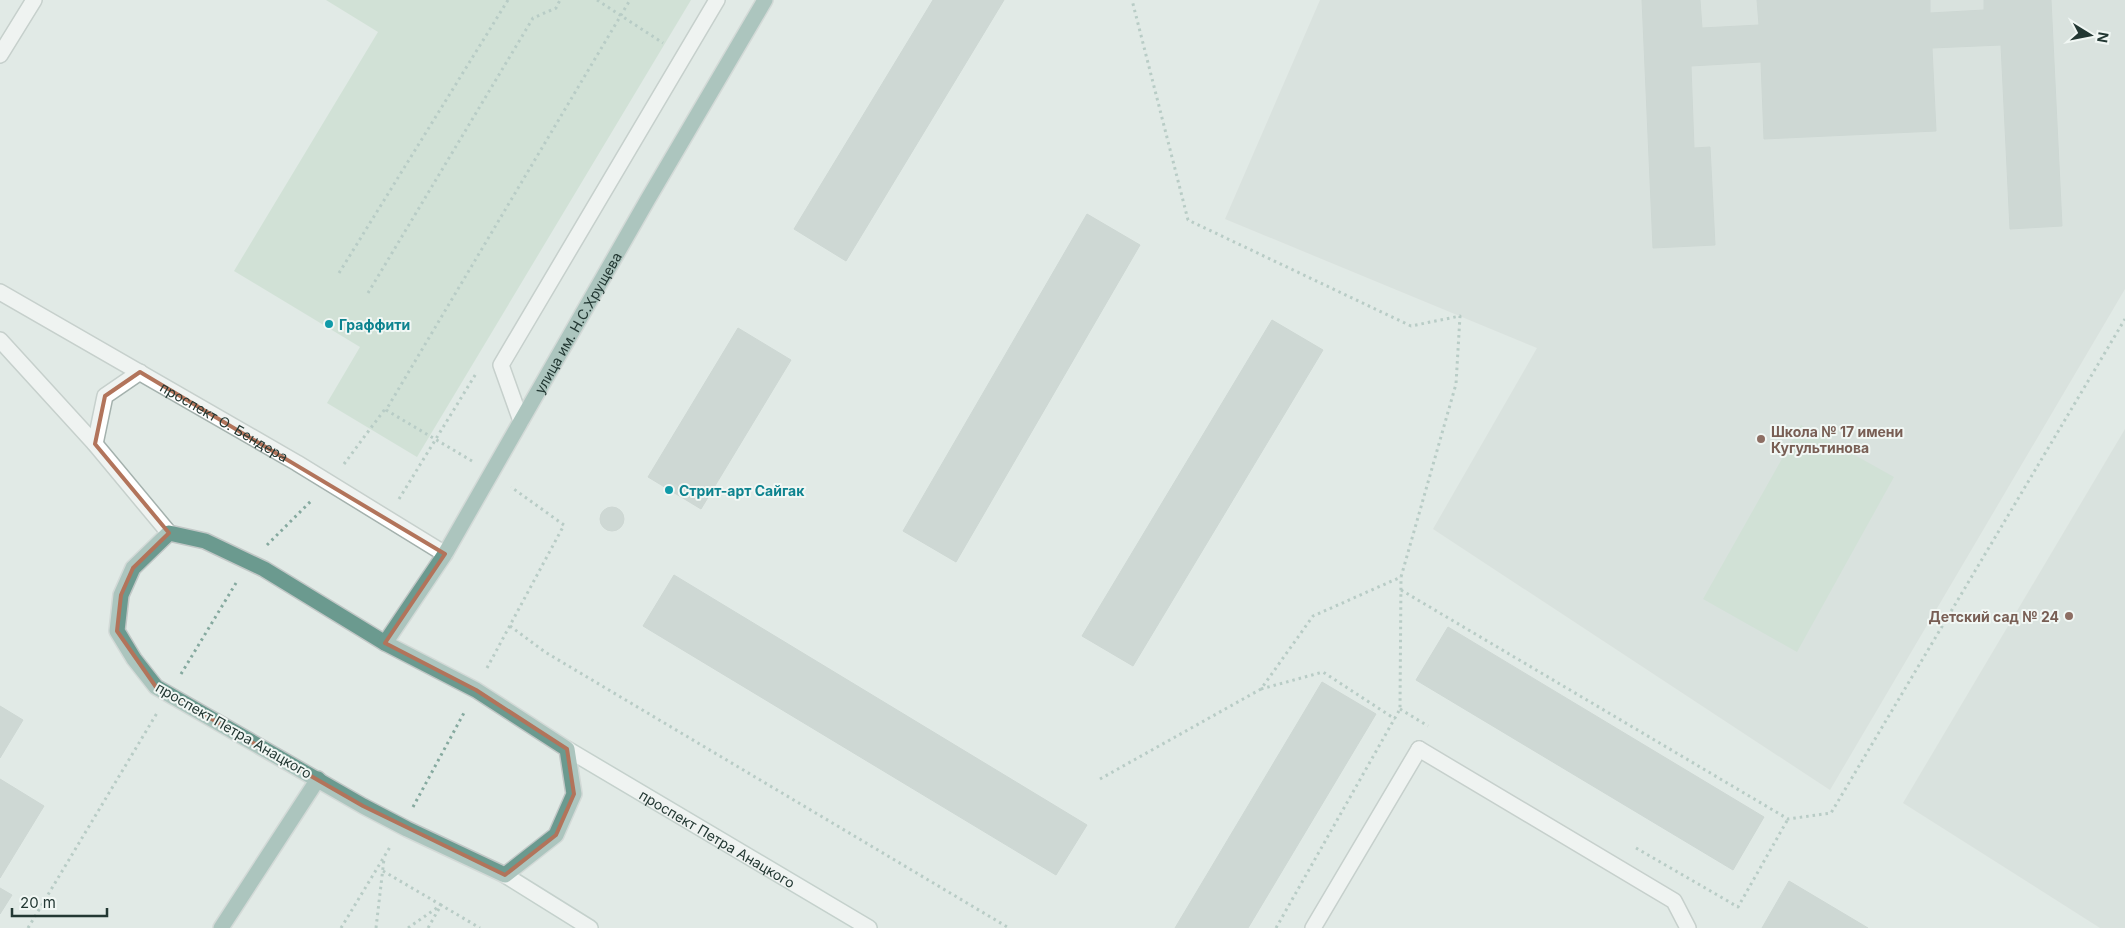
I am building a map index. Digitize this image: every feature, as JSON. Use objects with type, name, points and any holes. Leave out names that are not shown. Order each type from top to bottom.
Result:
[{"type":"main road","name":"улица им. Н.С.Хрущева","points":[[384,643],[445,554],[648,199],[765,0]]},
{"type":"main road","name":"проспект Петра Анацкого","points":[[506,874],[407,829],[363,806],[156,687],[134,659],[117,631],[121,595],[133,568],[169,533],[205,541],[264,569],[384,643],[476,690],[567,749]]},
{"type":"main road","points":[[506,874],[556,834],[574,794],[567,749]]},
{"type":"main road","points":[[221,928],[318,779]]},
{"type":"street","points":[[0,55],[34,0]]},
{"type":"street","points":[[521,421],[501,365],[717,0]]},
{"type":"street","name":"проспект О. Бендера","points":[[0,292],[329,483],[445,554]]},
{"type":"street","points":[[0,340],[95,444],[169,533]]},
{"type":"street","points":[[95,444],[105,396],[140,372]]},
{"type":"street","name":"проспект Петра Анацкого","points":[[567,749],[869,928]]},
{"type":"street","points":[[1313,928],[1419,749],[1674,901],[1688,928]]},
{"type":"street","name":"проспект Петра Анацкого","points":[[506,874],[590,928]]},
{"type":"path","points":[[339,273],[508,0]]},
{"type":"path","points":[[368,293],[533,18],[556,8],[560,0]]},
{"type":"path","points":[[596,0],[670,48]]},
{"type":"path","points":[[1132,0],[1188,220],[1411,326],[1460,316],[1456,384],[1401,577],[1400,709],[1276,928]]},
{"type":"path","points":[[1401,590],[1788,819],[1831,813],[2125,320]]},
{"type":"path","points":[[28,928],[249,562],[329,483],[390,402]]},
{"type":"path","points":[[1261,689],[1313,616],[1401,577]]},
{"type":"path","points":[[510,626],[545,652],[1009,928]]},
{"type":"path","points":[[1100,779],[1261,689],[1323,672],[1395,719]]},
{"type":"path","points":[[1400,709],[1434,729]]},
{"type":"path","points":[[1628,843],[1738,908],[1788,819]]},
{"type":"path","points":[[376,928],[385,856]]},
{"type":"path","points":[[383,871],[480,928]]},
{"type":"path","points":[[408,928],[441,905]]},
{"type":"path","points":[[428,928],[441,905]]},
{"type":"highlighted area","points":[[140,372],[445,554],[385,643],[476,690],[567,749],[574,794],[556,835],[505,875],[363,806],[156,687],[117,631],[121,595],[133,568],[169,533],[95,444],[105,396]]},
{"type":"shaded area","name":"Школа № 17 имени Кугультинова","points":[[1320,0],[2125,0],[2125,289],[1830,790],[1433,529],[1537,348],[1225,219]]},
{"type":"shaded area","name":"Детский сад № 24","points":[[2125,429],[2125,928],[2100,928],[1903,803]]},
{"type":"green space","points":[[326,0],[691,0],[417,457],[327,403],[360,347],[234,271],[378,32]]},
{"type":"green space","points":[[1801,425],[1894,477],[1797,652],[1703,599]]},
{"type":"building","points":[[933,0],[1004,0],[846,261],[794,229]]},
{"type":"building","points":[[1642,0],[1700,0],[1702,28],[1759,25],[1757,0],[1930,0],[1930,13],[1984,10],[1984,0],[2051,0],[2062,226],[2010,229],[2001,45],[1932,48],[1936,131],[1764,139],[1761,62],[1691,66],[1694,148],[1710,147],[1715,245],[1653,248]]},
{"type":"building","points":[[1087,214],[1140,245],[956,562],[903,531]]},
{"type":"building","points":[[1272,320],[1323,350],[1133,666],[1082,636]]},
{"type":"building","points":[[738,328],[791,360],[701,509],[648,477]]},
{"type":"building","points":[[612,507],[621,510],[624,519],[621,528],[612,531],[603,528],[600,519],[603,510]]},
{"type":"building","points":[[674,575],[1087,825],[1056,875],[643,626]]},
{"type":"building","points":[[1448,627],[1764,817],[1733,870],[1416,680]]},
{"type":"building","points":[[1322,682],[1376,714],[1248,928],[1175,928]]},
{"type":"building","points":[[0,706],[23,720],[0,758]]},
{"type":"building","points":[[0,779],[44,806],[0,878]]},
{"type":"building","points":[[1789,881],[1868,928],[1762,928]]},
{"type":"building","points":[[0,888],[12,895],[0,914]]},
{"type":"place","name":"Граффити","points":[[329,324]]},
{"type":"place","name":"Школа № 17 имени Кугультинова","points":[[1761,439]]},
{"type":"place","name":"Стрит-арт Сайгак","points":[[669,490]]},
{"type":"place","name":"Детский сад № 24","points":[[2069,616]]}]
